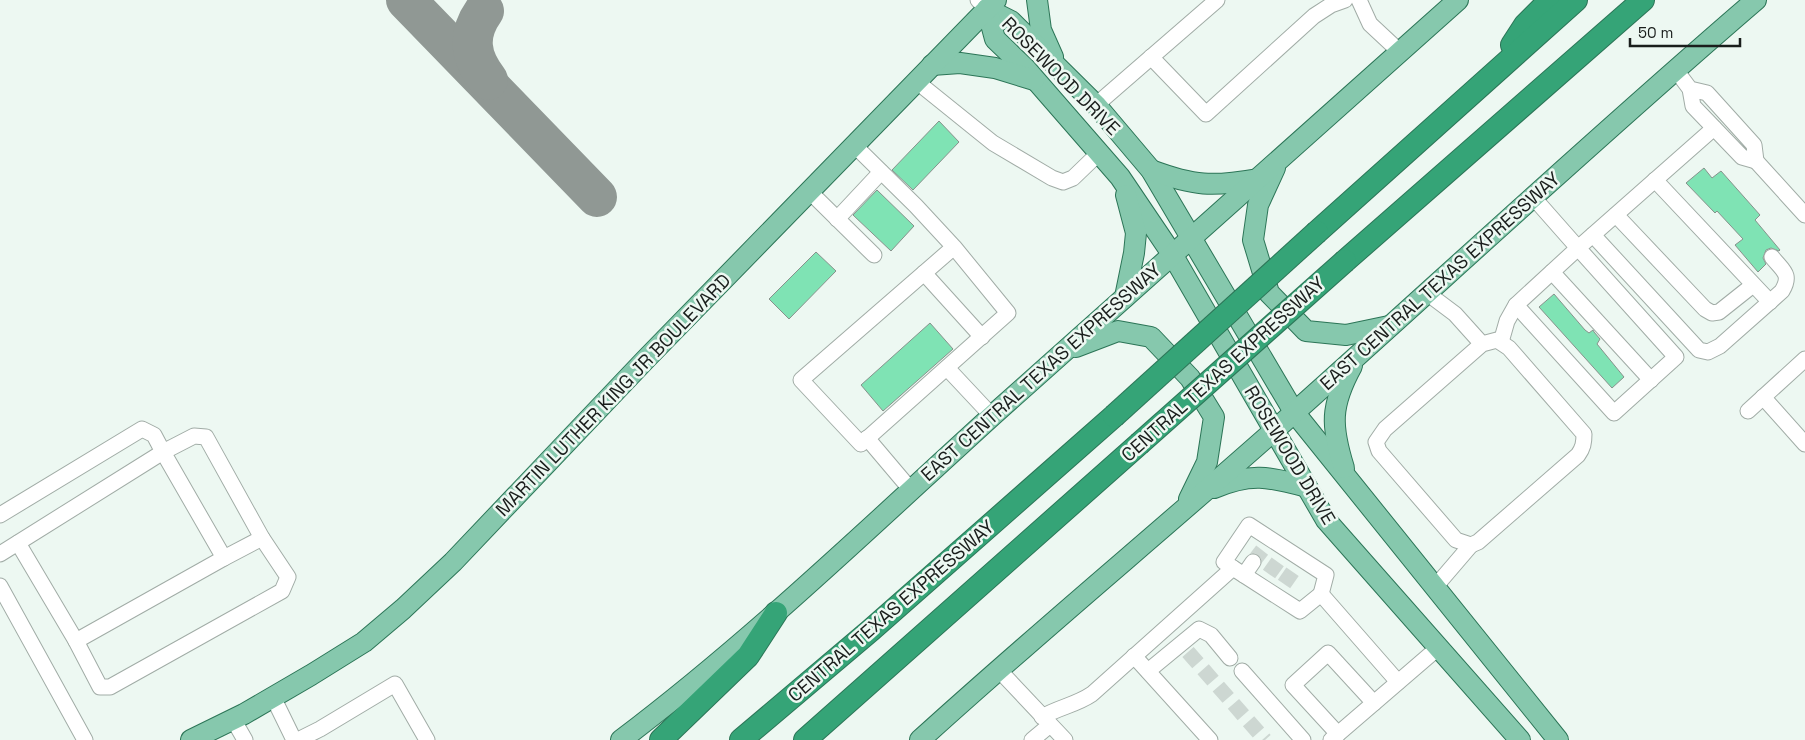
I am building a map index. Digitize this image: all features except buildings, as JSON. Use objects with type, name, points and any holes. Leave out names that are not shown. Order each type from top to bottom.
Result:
[{"type":"highway","points":[[1494,72],[1525,25],[1550,0]]},
{"type":"highway","name":"CENTRAL TEXAS EXPRESSWAY","points":[[741,740],[871,630],[1114,416],[1576,0]]},
{"type":"highway","name":"CENTRAL TEXAS EXPRESSWAY","points":[[805,740],[1345,261],[1643,0]]},
{"type":"highway","points":[[661,740],[748,656],[776,613]]},
{"type":"main road","points":[[1037,0],[1040,30],[1058,68]]},
{"type":"main road","name":"EAST CENTRAL TEXAS EXPRESSWAY","points":[[621,740],[671,702],[776,613],[1172,254],[1276,164],[1458,0]]},
{"type":"main road","name":"EAST CENTRAL TEXAS EXPRESSWAY","points":[[920,740],[998,669],[1294,412],[1675,69],[1756,0]]},
{"type":"main road","name":"ROSEWOOD DRIVE","points":[[987,3],[1011,21],[1096,105],[1151,170],[1294,412],[1558,740]]},
{"type":"main road","name":"ROSEWOOD DRIVE","points":[[987,3],[994,39],[1026,69],[1100,152],[1120,177],[1172,254],[1326,520],[1520,740]]},
{"type":"main road","name":"MARTIN LUTHER KING JR BOULEVARD","points":[[191,740],[273,697],[364,642],[439,576],[932,65],[987,3]]},
{"type":"main road","points":[[932,65],[960,63],[995,68],[1034,80]]},
{"type":"main road","points":[[1276,164],[1258,205],[1253,240],[1269,294],[1306,330],[1346,335],[1390,326]]},
{"type":"main road","points":[[1151,170],[1174,179],[1196,184],[1226,184],[1258,179]]},
{"type":"main road","points":[[1120,177],[1136,233],[1125,297]]},
{"type":"main road","points":[[1064,352],[1118,331],[1151,337],[1190,378],[1214,417],[1208,462],[1184,508]]},
{"type":"main road","points":[[1347,477],[1336,439],[1334,423],[1336,403],[1340,389],[1359,354]]},
{"type":"main road","points":[[1200,494],[1234,480],[1254,477],[1275,479],[1307,487]]},
{"type":"lane","points":[[1096,105],[1217,0]]},
{"type":"lane","points":[[1152,57],[1206,114],[1314,16],[1331,5],[1345,0]]},
{"type":"lane","points":[[1359,0],[1370,24],[1400,52]]},
{"type":"lane","points":[[1675,69],[1690,89],[1694,106],[1742,157],[1756,161],[1805,215]]},
{"type":"lane","points":[[916,81],[993,143],[1052,178],[1063,182],[1073,178],[1100,152]]},
{"type":"lane","points":[[1690,89],[1707,93],[1754,145],[1756,161]]},
{"type":"lane","points":[[1501,342],[1507,321],[1516,305],[1593,234],[1714,128]]},
{"type":"lane","points":[[854,145],[916,206],[954,248],[1008,313],[861,444],[801,380],[954,248]]},
{"type":"lane","points":[[837,218],[881,172]]},
{"type":"lane","points":[[1655,180],[1770,302]]},
{"type":"lane","points":[[809,191],[874,255]]},
{"type":"lane","points":[[1516,305],[1614,413],[1676,357],[1533,197]]},
{"type":"lane","points":[[1616,215],[1705,309],[1712,313],[1719,312],[1753,284]]},
{"type":"lane","points":[[1593,234],[1698,350],[1708,352],[1720,346],[1782,291],[1788,282],[1788,277],[1772,257]]},
{"type":"lane","points":[[1552,272],[1651,380]]},
{"type":"lane","points":[[924,273],[982,337]]},
{"type":"lane","points":[[1427,293],[1455,314],[1482,344]]},
{"type":"lane","points":[[1435,587],[1471,545],[1478,542],[1578,455],[1583,448],[1584,434],[1509,348],[1496,340],[1482,344],[1385,429],[1376,442],[1379,450],[1456,540],[1471,545]]},
{"type":"lane","points":[[1748,411],[1805,359]]},
{"type":"lane","points":[[947,368],[992,416]]},
{"type":"lane","points":[[1763,397],[1805,444]]},
{"type":"lane","points":[[0,515],[142,429],[154,435],[224,558]]},
{"type":"lane","points":[[0,554],[163,452],[194,436],[206,437],[262,538],[288,577],[282,591],[110,687],[100,687],[76,641],[18,543]]},
{"type":"lane","points":[[867,438],[911,490]]},
{"type":"lane","points":[[1238,572],[1224,562],[1249,525],[1266,544],[1283,554],[1289,578],[1300,611],[1322,594],[1326,575],[1289,578],[1264,580],[1238,572]]},
{"type":"lane","points":[[76,641],[262,538]]},
{"type":"lane","points":[[1032,740],[1055,709],[1083,700],[1134,656],[1253,562]]},
{"type":"lane","points":[[0,586],[85,740]]},
{"type":"lane","points":[[1322,594],[1398,682]]},
{"type":"lane","points":[[1148,671],[1184,647],[1198,629],[1211,635],[1230,658]]},
{"type":"lane","points":[[1374,703],[1328,653],[1293,685],[1334,737],[1439,648]]},
{"type":"lane","points":[[1134,656],[1210,740]]},
{"type":"lane","points":[[998,669],[1065,740]]},
{"type":"lane","points":[[1242,671],[1303,740]]},
{"type":"lane","points":[[298,740],[395,684],[427,740]]},
{"type":"lane","points":[[273,697],[294,740]]},
{"type":"lane","points":[[233,719],[245,740]]},
{"type":"taxiway","points":[[406,0],[597,197]]},
{"type":"taxiway","points":[[484,11],[475,29],[473,46],[477,63],[488,80]]},
{"type":"tunnel","points":[[1253,562],[1263,549]]},
{"type":"tunnel","points":[[1269,574],[1279,560]]},
{"type":"tunnel","points":[[1284,584],[1293,571]]},
{"type":"tunnel","points":[[1188,652],[1265,740]]}]
